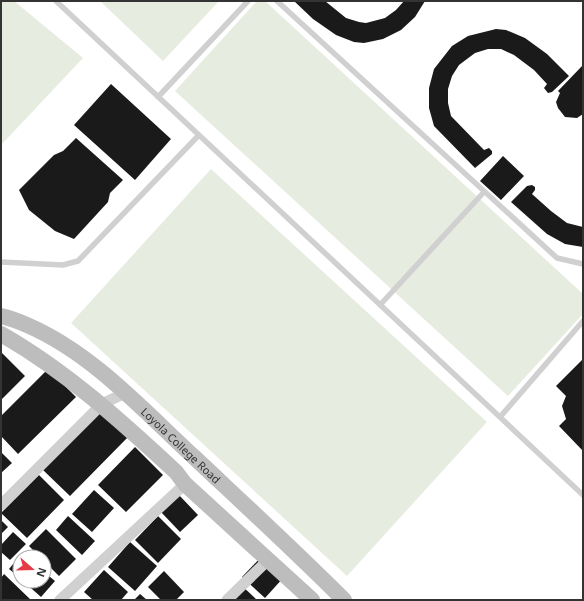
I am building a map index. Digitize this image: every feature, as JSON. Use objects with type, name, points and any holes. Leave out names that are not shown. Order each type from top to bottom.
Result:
[{"type":"street","name":"Loyola College Road","points":[[1,316],[8,317],[54,338],[81,356],[125,393],[278,534],[344,600]]},
{"type":"street","name":"Loyola College Road","points":[[1,334],[41,358],[102,404],[176,472],[185,484],[312,600]]},
{"type":"street","points":[[1,505],[102,404],[125,393]]},
{"type":"street","points":[[60,600],[185,484]]},
{"type":"street","points":[[227,600],[268,560]]},
{"type":"lane","points":[[56,1],[583,495]]},
{"type":"lane","points":[[158,97],[248,1]]},
{"type":"lane","points":[[277,1],[557,258],[583,264]]},
{"type":"lane","points":[[1,262],[63,265],[78,261],[199,135]]},
{"type":"lane","points":[[380,305],[484,192]]},
{"type":"lane","points":[[500,417],[583,321]]},
{"type":"shaded area","points":[[1,1],[14,1],[83,58],[1,145]]},
{"type":"shaded area","points":[[100,1],[219,1],[163,61]]},
{"type":"shaded area","points":[[257,1],[265,1],[583,294],[583,314],[508,396],[175,91]]},
{"type":"shaded area","points":[[211,169],[487,422],[347,576],[71,323]]},
{"type":"building","points":[[294,1],[325,1],[346,18],[366,23],[385,18],[396,10],[404,1],[425,1],[415,17],[401,30],[383,39],[364,43],[354,42],[336,35],[313,19]]},
{"type":"building","points":[[496,29],[506,30],[525,38],[547,54],[569,76],[552,92],[548,93],[544,88],[547,84],[534,70],[514,55],[501,49],[488,49],[475,53],[459,65],[452,76],[448,89],[448,103],[451,116],[484,150],[489,148],[492,151],[492,154],[475,168],[434,126],[429,108],[429,88],[434,69],[452,46],[468,36]]},
{"type":"building","points":[[583,65],[583,114],[577,118],[565,117],[558,108],[556,102],[560,93],[558,91]]},
{"type":"building","points":[[111,84],[171,139],[135,180],[74,125]]},
{"type":"building","points":[[76,138],[123,180],[110,193],[108,202],[74,239],[55,231],[29,210],[19,190],[54,155],[63,151]]},
{"type":"building","points":[[503,156],[524,176],[501,200],[480,181]]},
{"type":"building","points":[[532,185],[535,187],[535,190],[532,194],[551,211],[567,223],[583,227],[583,247],[565,244],[547,234],[511,202],[527,186]]},
{"type":"building","points":[[1,352],[25,376],[1,400]]},
{"type":"building","points":[[583,359],[583,451],[559,426],[566,419],[562,406],[566,396],[556,386]]},
{"type":"building","points":[[48,369],[76,397],[18,454],[1,436],[1,416]]},
{"type":"building","points":[[101,410],[128,437],[70,496],[43,470]]},
{"type":"building","points":[[135,447],[163,475],[126,512],[98,485]]},
{"type":"building","points":[[1,452],[12,463],[1,473]]},
{"type":"building","points":[[39,475],[64,500],[27,538],[1,513]]},
{"type":"building","points":[[94,490],[114,508],[92,532],[72,514]]},
{"type":"building","points":[[179,495],[198,515],[180,532],[161,512]]},
{"type":"building","points":[[68,516],[95,541],[82,555],[56,530]]},
{"type":"building","points":[[158,516],[181,539],[158,563],[135,540]]},
{"type":"building","points":[[1,520],[8,527],[1,534]]},
{"type":"building","points":[[46,529],[76,559],[59,576],[52,569],[52,549],[32,549],[29,546]]},
{"type":"building","points":[[13,532],[26,544],[21,549],[12,549],[12,558],[10,560],[1,552],[1,545]]},
{"type":"building","points":[[130,542],[157,566],[135,591],[108,567]]},
{"type":"building","points":[[262,556],[284,577],[265,598],[242,577]]},
{"type":"building","points":[[104,570],[128,592],[121,600],[93,600],[84,592]]},
{"type":"building","points":[[164,571],[184,592],[176,600],[161,600],[148,587]]},
{"type":"building","points":[[4,574],[12,582],[12,589],[20,589],[31,600],[1,600],[1,578]]},
{"type":"building","points":[[239,583],[257,600],[223,600]]},
{"type":"building","points":[[32,589],[48,589],[41,597]]},
{"type":"building","points":[[140,594],[147,600],[134,600]]}]
